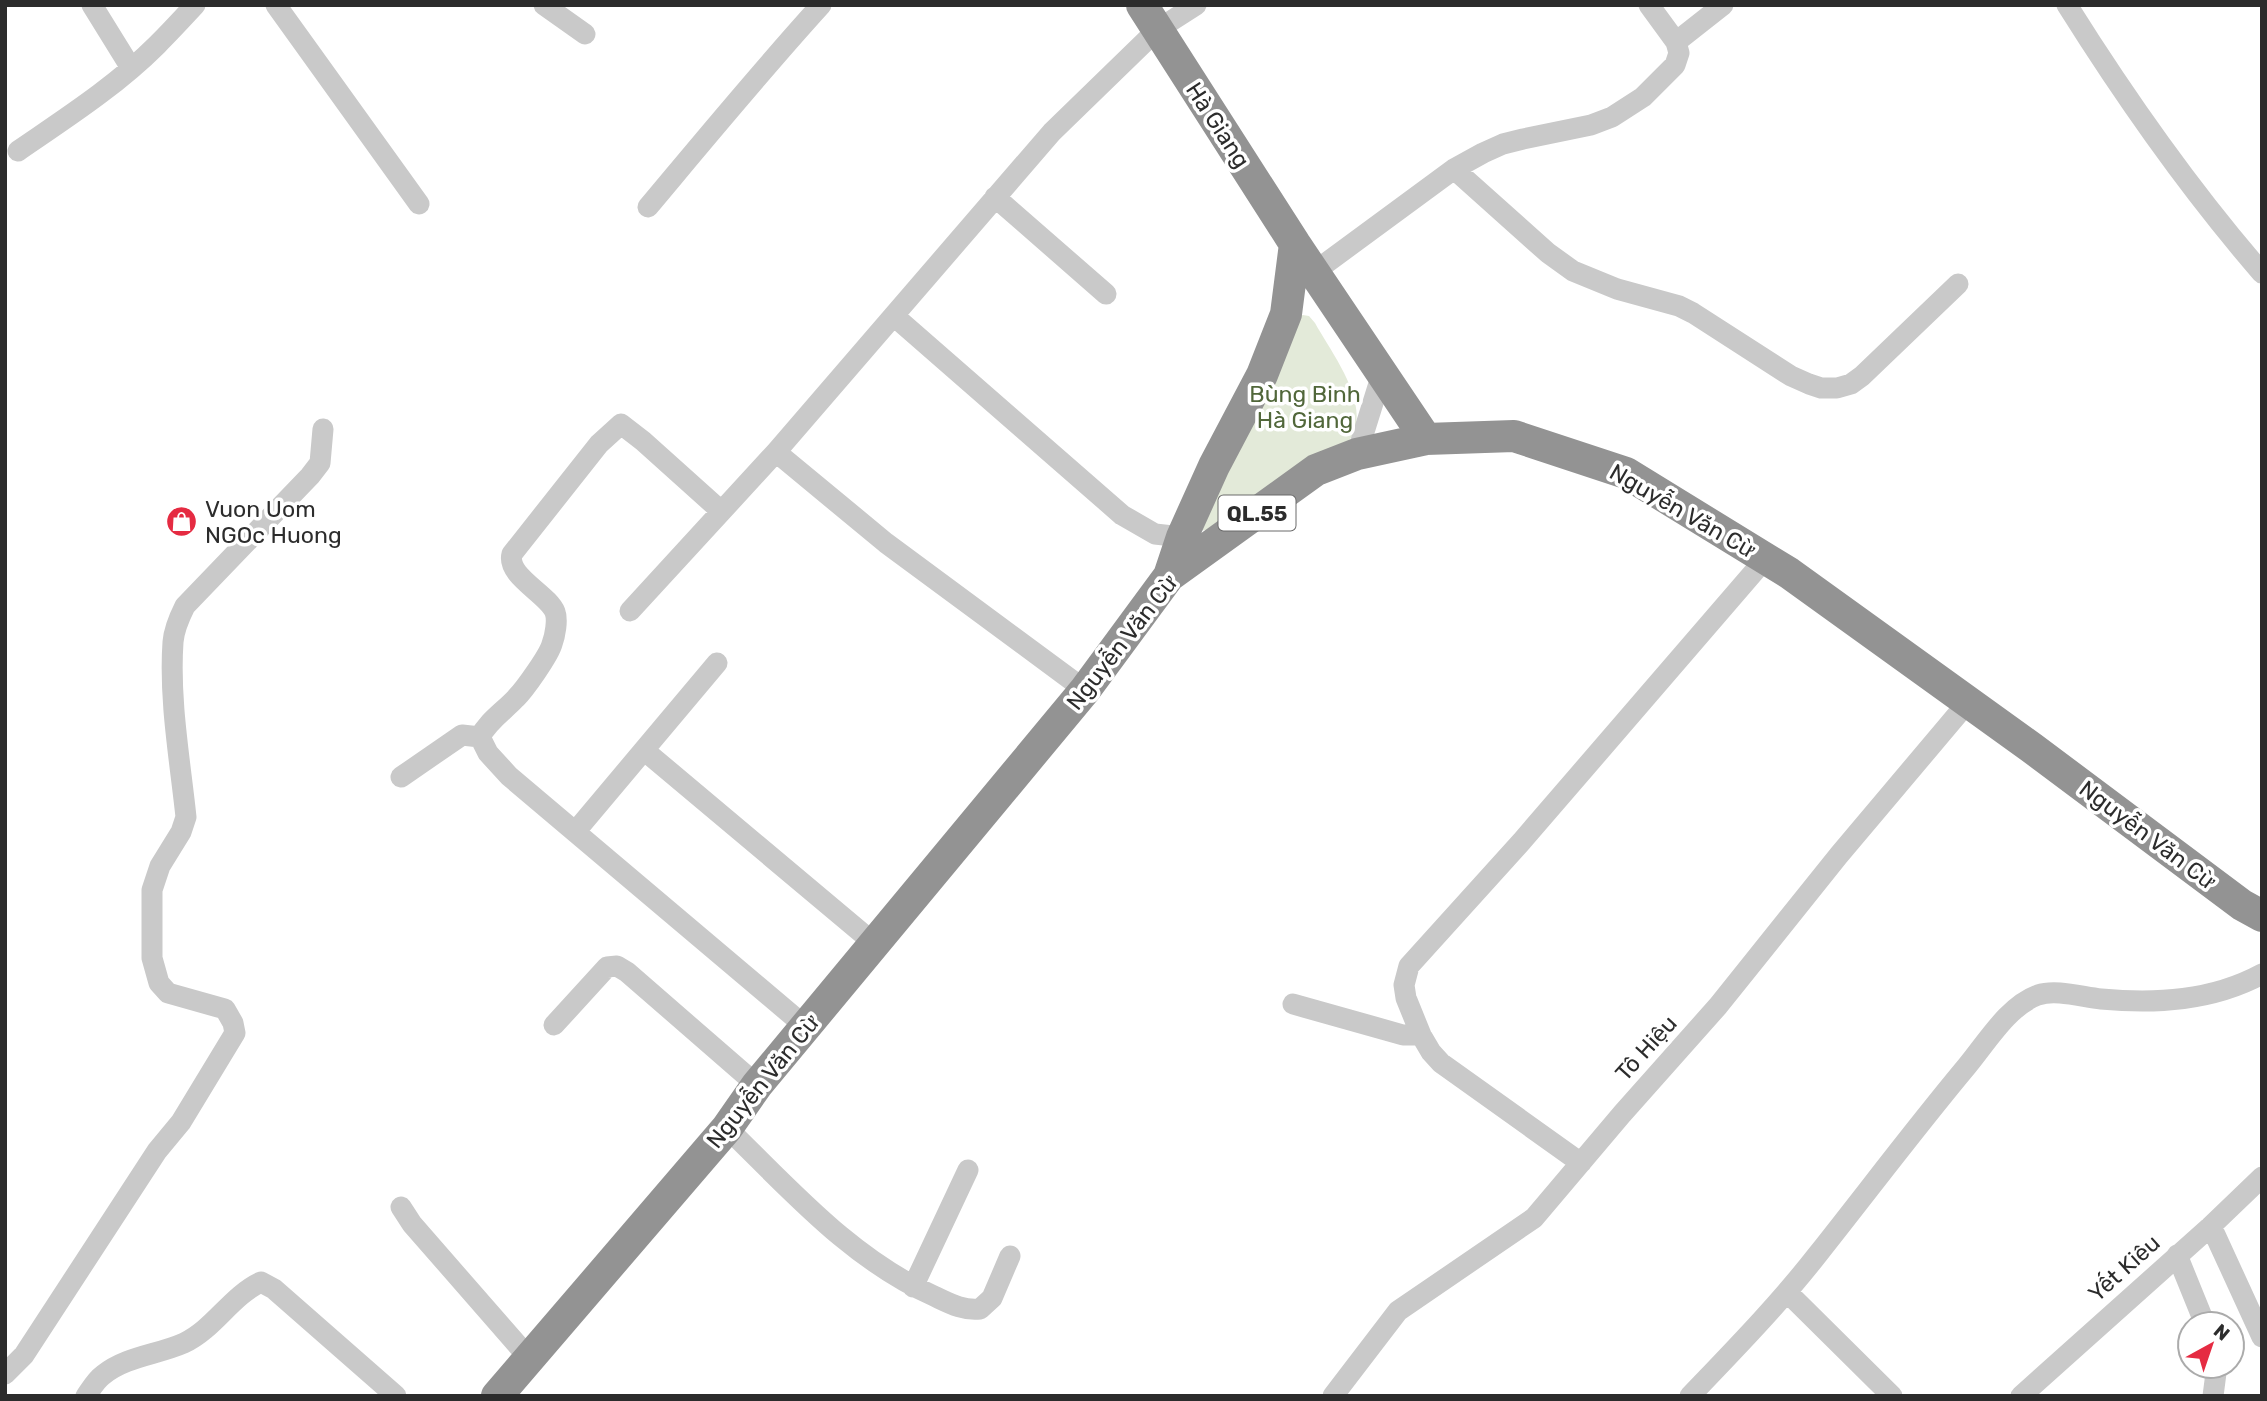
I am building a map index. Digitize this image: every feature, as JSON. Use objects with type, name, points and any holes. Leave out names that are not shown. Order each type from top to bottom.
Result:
[{"type":"highway","name":"Hà Giang","points":[[1149,18],[1295,244],[1426,439]]},
{"type":"highway","points":[[1169,576],[1182,537],[1214,466],[1267,363],[1286,314],[1295,244]]},
{"type":"highway","name":"Nguyễn Văn Cừ","points":[[497,1396],[727,1128],[757,1085],[1085,690],[1169,576],[1316,470],[1357,454],[1426,439],[1514,436],[1626,473],[1789,573],[2242,905],[2262,916]]},
{"type":"street","points":[[92,5],[131,68]]},
{"type":"street","points":[[18,151],[75,112],[131,68],[195,5]]},
{"type":"street","points":[[276,5],[419,205]]},
{"type":"street","points":[[544,5],[585,34]]},
{"type":"street","points":[[648,207],[714,126],[743,96],[756,76],[821,5]]},
{"type":"street","points":[[630,611],[776,452],[1149,18],[1196,5]]},
{"type":"street","points":[[1314,272],[1454,169],[1503,144],[1591,125],[1628,108],[1657,85],[1675,65],[1679,53],[1676,42],[1650,5]]},
{"type":"street","points":[[1676,42],[1723,5]]},
{"type":"street","points":[[2067,5],[2140,117],[2208,208],[2262,273]]},
{"type":"street","points":[[1454,169],[1548,253],[1573,271],[1598,282],[1679,306],[1791,376],[1821,388],[1837,388],[1862,376],[1958,284]]},
{"type":"street","points":[[995,197],[1106,294]]},
{"type":"street","points":[[894,316],[1122,515],[1155,534],[1182,537]]},
{"type":"street","points":[[1357,454],[1382,374]]},
{"type":"street","points":[[480,737],[491,722],[518,696],[552,646],[556,613],[546,599],[525,582],[512,563],[512,554],[599,444],[621,424],[721,511]]},
{"type":"street","points":[[5,1374],[24,1355],[157,1151],[181,1122],[235,1033],[225,1009],[168,993],[159,983],[152,958],[152,890],[160,866],[181,832],[186,817],[175,723],[173,641],[177,621],[185,606],[320,463],[323,429]]},
{"type":"street","points":[[776,452],[886,543],[1085,690]]},
{"type":"street","points":[[1581,1163],[1441,1063],[1431,1052],[1406,998],[1404,985],[1409,966],[1522,841],[1766,558]]},
{"type":"street","points":[[575,832],[717,663]]},
{"type":"street","name":"Tô Hiệu","points":[[1333,1396],[1398,1311],[1534,1219],[1718,1006],[1839,855],[1968,702]]},
{"type":"street","points":[[401,778],[462,735],[480,737]]},
{"type":"street","points":[[480,737],[488,753],[509,776],[806,1027]]},
{"type":"street","points":[[645,751],[875,944]]},
{"type":"street","points":[[554,1025],[607,967],[617,966],[757,1085]]},
{"type":"street","points":[[1690,1396],[1787,1292],[1929,1111],[2006,1019],[2023,1003],[2040,994],[2146,1003],[2190,998],[2224,990],[2262,974]]},
{"type":"street","points":[[1293,1004],[1403,1035],[1421,1035]]},
{"type":"street","points":[[727,1128],[825,1224],[872,1260],[914,1287],[957,1307],[980,1309],[992,1298],[1010,1256]]},
{"type":"street","points":[[914,1287],[968,1170]]},
{"type":"street","name":"Yết Kiêu","points":[[2021,1396],[2262,1177]]},
{"type":"street","points":[[401,1207],[412,1224],[529,1358]]},
{"type":"street","points":[[2211,1226],[2262,1337]]},
{"type":"street","points":[[2177,1255],[2199,1310]]},
{"type":"street","points":[[86,1396],[102,1376],[124,1362],[185,1343],[214,1322],[250,1287],[261,1282],[274,1289],[396,1396]]},
{"type":"street","points":[[1787,1292],[1892,1396]]},
{"type":"green space","name":"Bùng Binh Hà Giang","points":[[1309,316],[1315,323],[1348,381],[1357,413],[1355,428],[1348,442],[1290,472],[1206,530],[1197,531],[1298,317]]},
{"type":"place","name":"Vuon Uom NGOc Huong","points":[[182,522]]}]
